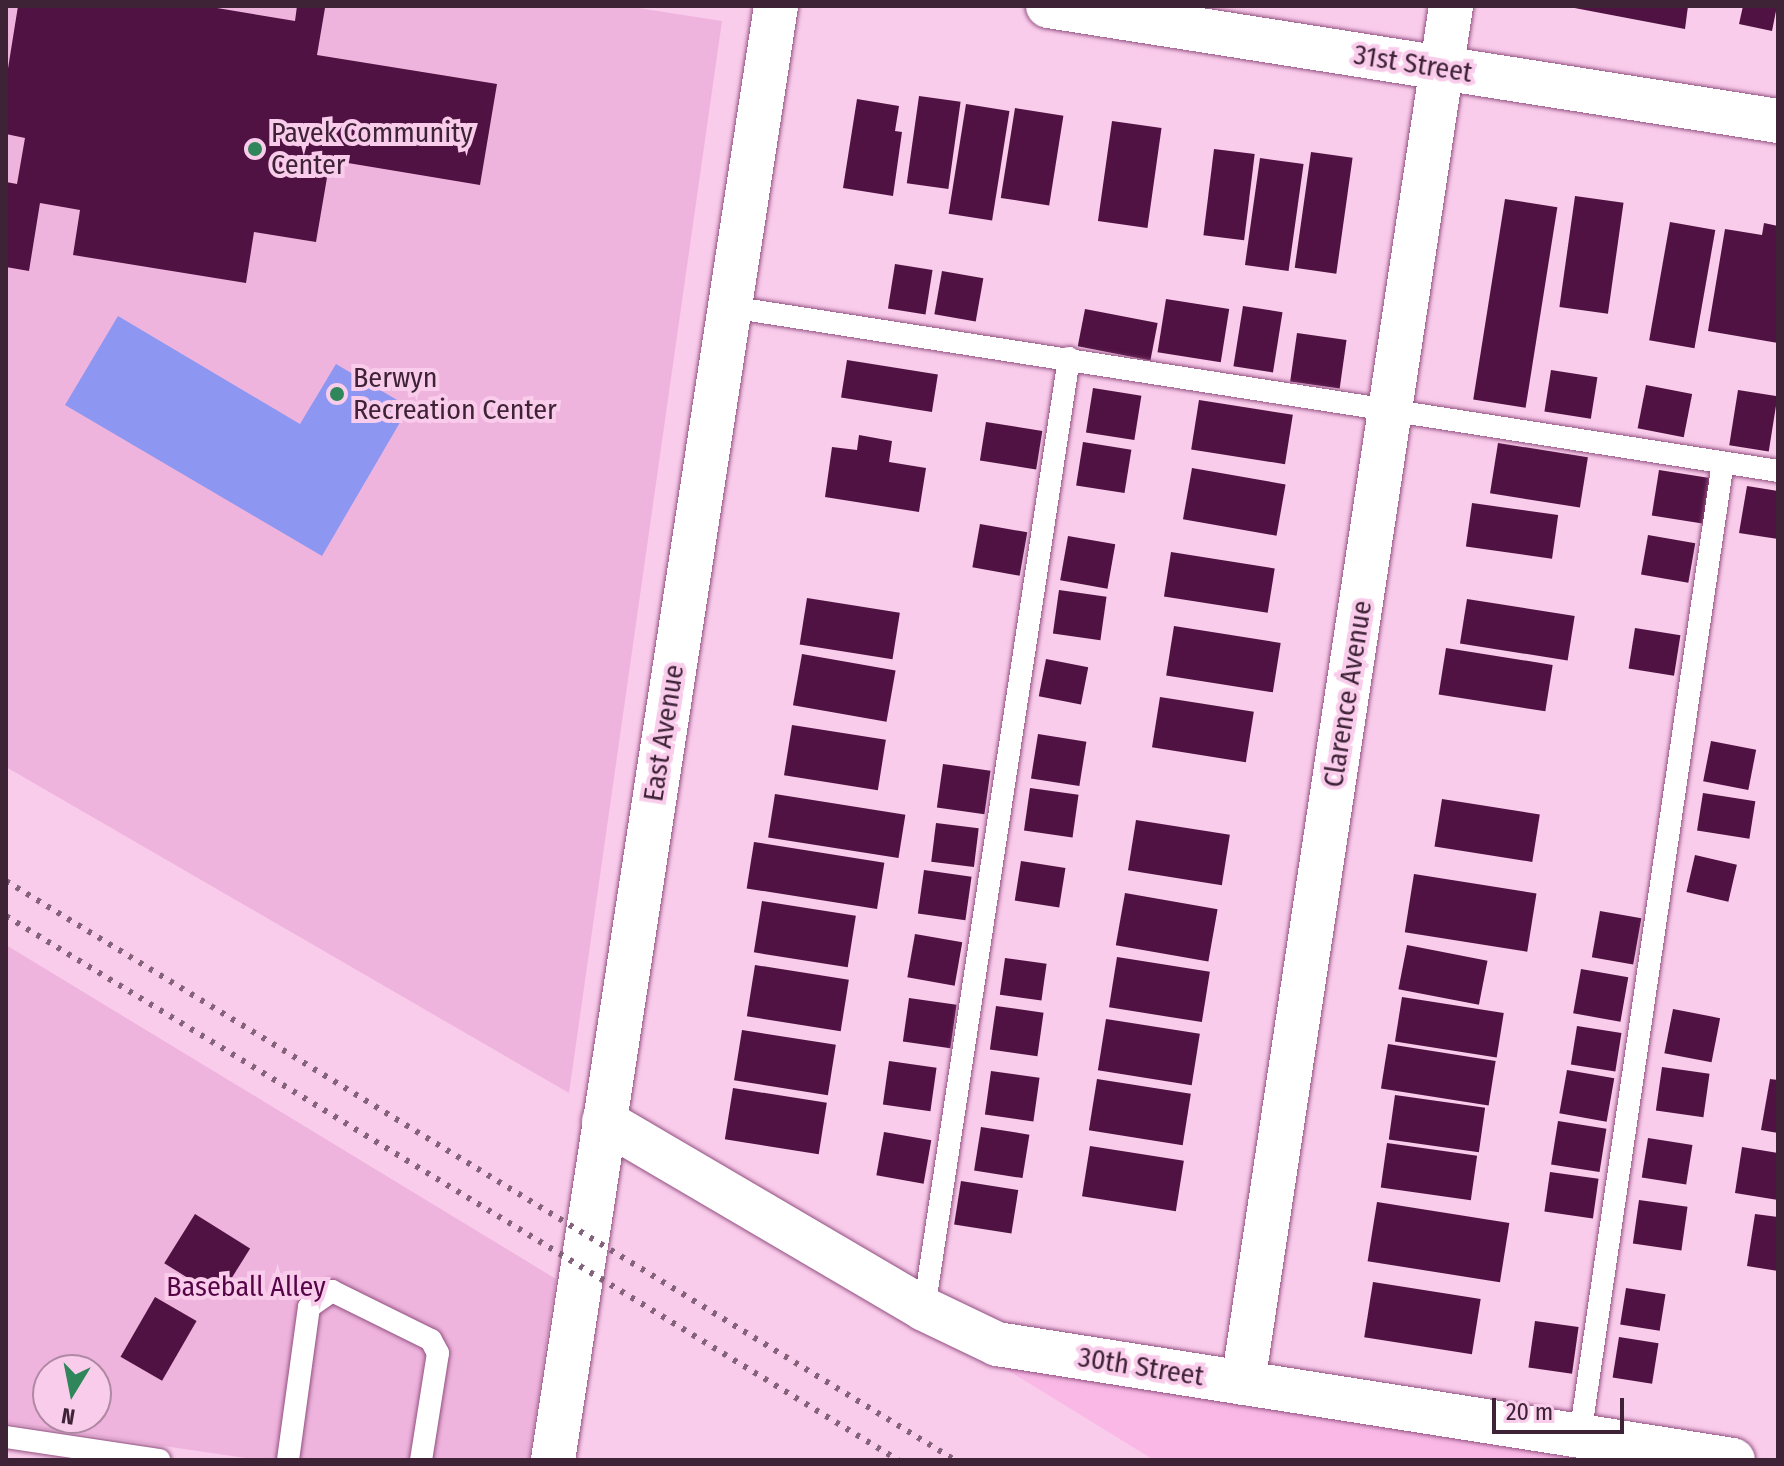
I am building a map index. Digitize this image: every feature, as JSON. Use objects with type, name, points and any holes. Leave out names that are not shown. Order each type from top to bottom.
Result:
[{"type":"street","name":"East Avenue","points":[[553,1460],[776,6]]},
{"type":"street","name":"31st Street","points":[[1048,6],[1126,12],[1442,69],[1778,121]]},
{"type":"street","name":"Clarence Avenue","points":[[1243,1383],[1451,6]]},
{"type":"street","name":"30th Street","points":[[604,1121],[924,1309],[997,1344],[1733,1460]]},
{"type":"lane","points":[[730,307],[1778,471]]},
{"type":"lane","points":[[924,1309],[1069,358]]},
{"type":"lane","points":[[1580,1436],[1723,462]]},
{"type":"lane","points":[[288,1460],[309,1307],[332,1291],[431,1340],[438,1353],[421,1460]]},
{"type":"lane","points":[[6,1437],[159,1460]]},
{"type":"shaded area","points":[[991,1360],[1641,1460],[1154,1460]]},
{"type":"green space","name":"Berwyn Recreation Center","points":[[6,6],[625,6],[722,21],[569,1093],[6,767]]},
{"type":"green space","name":"Baseball Alley","points":[[6,945],[556,1279],[529,1460],[259,1460],[81,1434],[112,1434],[112,1354],[32,1354],[32,1427],[6,1423]]},
{"type":"water","points":[[118,316],[300,424],[336,364],[409,407],[322,556],[65,405]]},
{"type":"building","name":"Pavek Community Center","points":[[18,6],[205,6],[295,21],[297,6],[325,8],[317,55],[497,84],[480,185],[330,160],[316,242],[254,232],[246,283],[73,255],[80,210],[40,203],[29,271],[6,267],[6,182],[17,184],[25,138],[6,134],[6,81]]},
{"type":"building","points":[[1564,6],[1688,6],[1685,29]]},
{"type":"building","points":[[1743,6],[1777,6],[1772,31],[1739,24]]},
{"type":"building","points":[[919,96],[961,102],[948,189],[907,183]]},
{"type":"building","points":[[857,99],[899,106],[895,131],[902,132],[893,196],[843,188]]},
{"type":"building","points":[[966,104],[1009,111],[992,221],[949,214]]},
{"type":"building","points":[[1015,108],[1063,116],[1049,206],[1001,198]]},
{"type":"building","points":[[1112,121],[1162,128],[1147,228],[1098,221]]},
{"type":"building","points":[[1214,149],[1255,154],[1244,240],[1203,235]]},
{"type":"building","points":[[1311,152],[1353,158],[1336,274],[1295,268]]},
{"type":"building","points":[[1260,158],[1304,164],[1289,271],[1245,265]]},
{"type":"building","points":[[1575,196],[1624,203],[1608,314],[1559,307]]},
{"type":"building","points":[[1505,199],[1557,207],[1526,408],[1473,400]]},
{"type":"building","points":[[1670,222],[1715,230],[1694,348],[1649,340]]},
{"type":"building","points":[[1764,223],[1778,226],[1778,343],[1708,331],[1725,229],[1762,235]]},
{"type":"building","points":[[895,264],[933,270],[925,314],[888,308]]},
{"type":"building","points":[[942,271],[983,278],[976,322],[934,314]]},
{"type":"building","points":[[1166,299],[1229,309],[1221,362],[1158,352]]},
{"type":"building","points":[[1243,306],[1283,312],[1273,373],[1233,366]]},
{"type":"building","points":[[1085,309],[1158,323],[1150,360],[1078,346]]},
{"type":"building","points":[[1297,333],[1347,340],[1340,388],[1290,382]]},
{"type":"building","points":[[847,360],[938,374],[932,412],[841,398]]},
{"type":"building","points":[[1551,370],[1597,377],[1591,419],[1544,411]]},
{"type":"building","points":[[1646,385],[1692,394],[1684,437],[1638,428]]},
{"type":"building","points":[[1093,388],[1141,396],[1134,440],[1086,432]]},
{"type":"building","points":[[1738,390],[1778,396],[1769,452],[1729,445]]},
{"type":"building","points":[[1199,400],[1293,415],[1285,464],[1191,449]]},
{"type":"building","points":[[986,422],[1042,431],[1036,469],[980,461]]},
{"type":"building","points":[[859,435],[892,441],[889,462],[926,468],[919,512],[825,497],[832,447],[857,450]]},
{"type":"building","points":[[1083,442],[1131,450],[1125,493],[1076,485]]},
{"type":"building","points":[[1498,443],[1588,457],[1580,508],[1490,493]]},
{"type":"building","points":[[1192,468],[1286,484],[1277,536],[1183,519]]},
{"type":"building","points":[[1659,470],[1714,479],[1707,524],[1652,515]]},
{"type":"building","points":[[1747,486],[1778,491],[1778,539],[1739,533]]},
{"type":"building","points":[[1472,503],[1558,515],[1552,559],[1466,547]]},
{"type":"building","points":[[980,524],[1027,532],[1020,576],[972,567]]},
{"type":"building","points":[[1648,535],[1695,543],[1688,583],[1641,574]]},
{"type":"building","points":[[1068,536],[1115,544],[1107,589],[1060,580]]},
{"type":"building","points":[[1171,552],[1275,568],[1268,613],[1164,596]]},
{"type":"building","points":[[1059,590],[1107,597],[1100,640],[1053,634]]},
{"type":"building","points":[[807,598],[900,613],[892,659],[800,644]]},
{"type":"building","points":[[1467,599],[1575,616],[1568,660],[1460,643]]},
{"type":"building","points":[[1174,626],[1281,643],[1273,692],[1166,675]]},
{"type":"building","points":[[1635,628],[1680,635],[1674,676],[1629,668]]},
{"type":"building","points":[[1446,648],[1553,665],[1545,711],[1439,694]]},
{"type":"building","points":[[802,654],[896,670],[887,722],[793,705]]},
{"type":"building","points":[[1046,659],[1088,667],[1081,705],[1039,696]]},
{"type":"building","points":[[1160,697],[1254,712],[1246,762],[1152,747]]},
{"type":"building","points":[[792,725],[886,740],[878,790],[784,775]]},
{"type":"building","points":[[1038,734],[1086,742],[1079,786],[1031,778]]},
{"type":"building","points":[[1711,741],[1756,750],[1748,790],[1703,781]]},
{"type":"building","points":[[943,764],[991,771],[984,814],[937,808]]},
{"type":"building","points":[[1030,788],[1079,795],[1073,837],[1024,831]]},
{"type":"building","points":[[1703,793],[1755,801],[1749,839],[1697,831]]},
{"type":"building","points":[[775,794],[905,815],[898,858],[768,837]]},
{"type":"building","points":[[1442,799],[1540,814],[1532,862],[1434,846]]},
{"type":"building","points":[[1136,820],[1230,835],[1222,885],[1128,870]]},
{"type":"building","points":[[936,823],[979,828],[974,867],[931,862]]},
{"type":"building","points":[[754,842],[884,863],[877,909],[747,888]]},
{"type":"building","points":[[1695,855],[1737,865],[1728,902],[1686,892]]},
{"type":"building","points":[[1021,861],[1065,868],[1059,908],[1015,901]]},
{"type":"building","points":[[924,870],[972,877],[965,920],[918,914]]},
{"type":"building","points":[[1414,874],[1536,893],[1527,952],[1405,932]]},
{"type":"building","points":[[1125,893],[1218,909],[1208,962],[1116,945]]},
{"type":"building","points":[[762,901],[856,916],[848,967],[754,952]]},
{"type":"building","points":[[1600,911],[1641,918],[1633,965],[1592,957]]},
{"type":"building","points":[[915,934],[962,942],[955,986],[907,977]]},
{"type":"building","points":[[1407,945],[1487,961],[1479,1005],[1398,989]]},
{"type":"building","points":[[1117,957],[1210,972],[1202,1022],[1109,1007]]},
{"type":"building","points":[[1005,958],[1047,964],[1041,1000],[1000,995]]},
{"type":"building","points":[[755,965],[849,980],[841,1031],[747,1016]]},
{"type":"building","points":[[1581,969],[1628,977],[1620,1022],[1573,1013]]},
{"type":"building","points":[[1402,997],[1504,1013],[1497,1058],[1395,1041]]},
{"type":"building","points":[[909,998],[957,1005],[950,1048],[903,1042]]},
{"type":"building","points":[[996,1006],[1044,1013],[1037,1056],[990,1050]]},
{"type":"building","points":[[1673,1009],[1720,1018],[1712,1062],[1664,1053]]},
{"type":"building","points":[[1106,1019],[1200,1034],[1192,1085],[1098,1070]]},
{"type":"building","points":[[1577,1026],[1621,1033],[1615,1072],[1571,1065]]},
{"type":"building","points":[[742,1030],[836,1045],[828,1095],[734,1080]]},
{"type":"building","points":[[1388,1044],[1496,1061],[1489,1105],[1381,1088]]},
{"type":"building","points":[[889,1061],[937,1068],[930,1111],[883,1105]]},
{"type":"building","points":[[1662,1067],[1710,1074],[1703,1117],[1656,1111]]},
{"type":"building","points":[[1567,1070],[1614,1078],[1607,1122],[1559,1113]]},
{"type":"building","points":[[991,1071],[1040,1078],[1033,1121],[985,1115]]},
{"type":"building","points":[[1097,1079],[1191,1094],[1183,1145],[1089,1130]]},
{"type":"building","points":[[1770,1079],[1778,1080],[1778,1133],[1761,1130]]},
{"type":"building","points":[[733,1088],[827,1103],[819,1154],[725,1139]]},
{"type":"building","points":[[1395,1095],[1485,1108],[1479,1152],[1389,1140]]},
{"type":"building","points":[[1558,1121],[1606,1129],[1600,1172],[1551,1164]]},
{"type":"building","points":[[981,1127],[1029,1135],[1023,1178],[974,1170]]},
{"type":"building","points":[[884,1132],[931,1140],[924,1184],[876,1175]]},
{"type":"building","points":[[1648,1138],[1692,1145],[1686,1185],[1642,1178]]},
{"type":"building","points":[[1387,1143],[1477,1156],[1471,1200],[1381,1188]]},
{"type":"building","points":[[1090,1146],[1184,1161],[1176,1211],[1082,1196]]},
{"type":"building","points":[[1742,1147],[1778,1153],[1778,1200],[1735,1193]]},
{"type":"building","points":[[1550,1172],[1599,1179],[1593,1218],[1544,1212]]},
{"type":"building","points":[[961,1181],[1018,1190],[1011,1234],[954,1224]]},
{"type":"building","points":[[1639,1200],[1688,1207],[1681,1250],[1633,1244]]},
{"type":"building","points":[[1377,1202],[1509,1223],[1500,1282],[1368,1261]]},
{"type":"building","points":[[195,1214],[250,1248],[219,1298],[164,1263]]},
{"type":"building","points":[[1755,1214],[1778,1217],[1778,1271],[1747,1266]]},
{"type":"building","points":[[1373,1282],[1481,1299],[1472,1354],[1364,1337]]},
{"type":"building","points":[[1626,1288],[1666,1294],[1660,1331],[1620,1325]]},
{"type":"building","points":[[155,1297],[197,1321],[162,1381],[120,1357]]},
{"type":"building","points":[[1535,1321],[1579,1327],[1572,1374],[1528,1368]]},
{"type":"building","points":[[1619,1337],[1659,1343],[1652,1384],[1613,1377]]},
{"type":"railway","points":[[6,881],[955,1460]]},
{"type":"railway","points":[[6,916],[898,1460]]},
{"type":"place","name":"Pavek Community Center","points":[[255,149]]},
{"type":"place","name":"Berwyn Recreation Center","points":[[337,394]]}]
